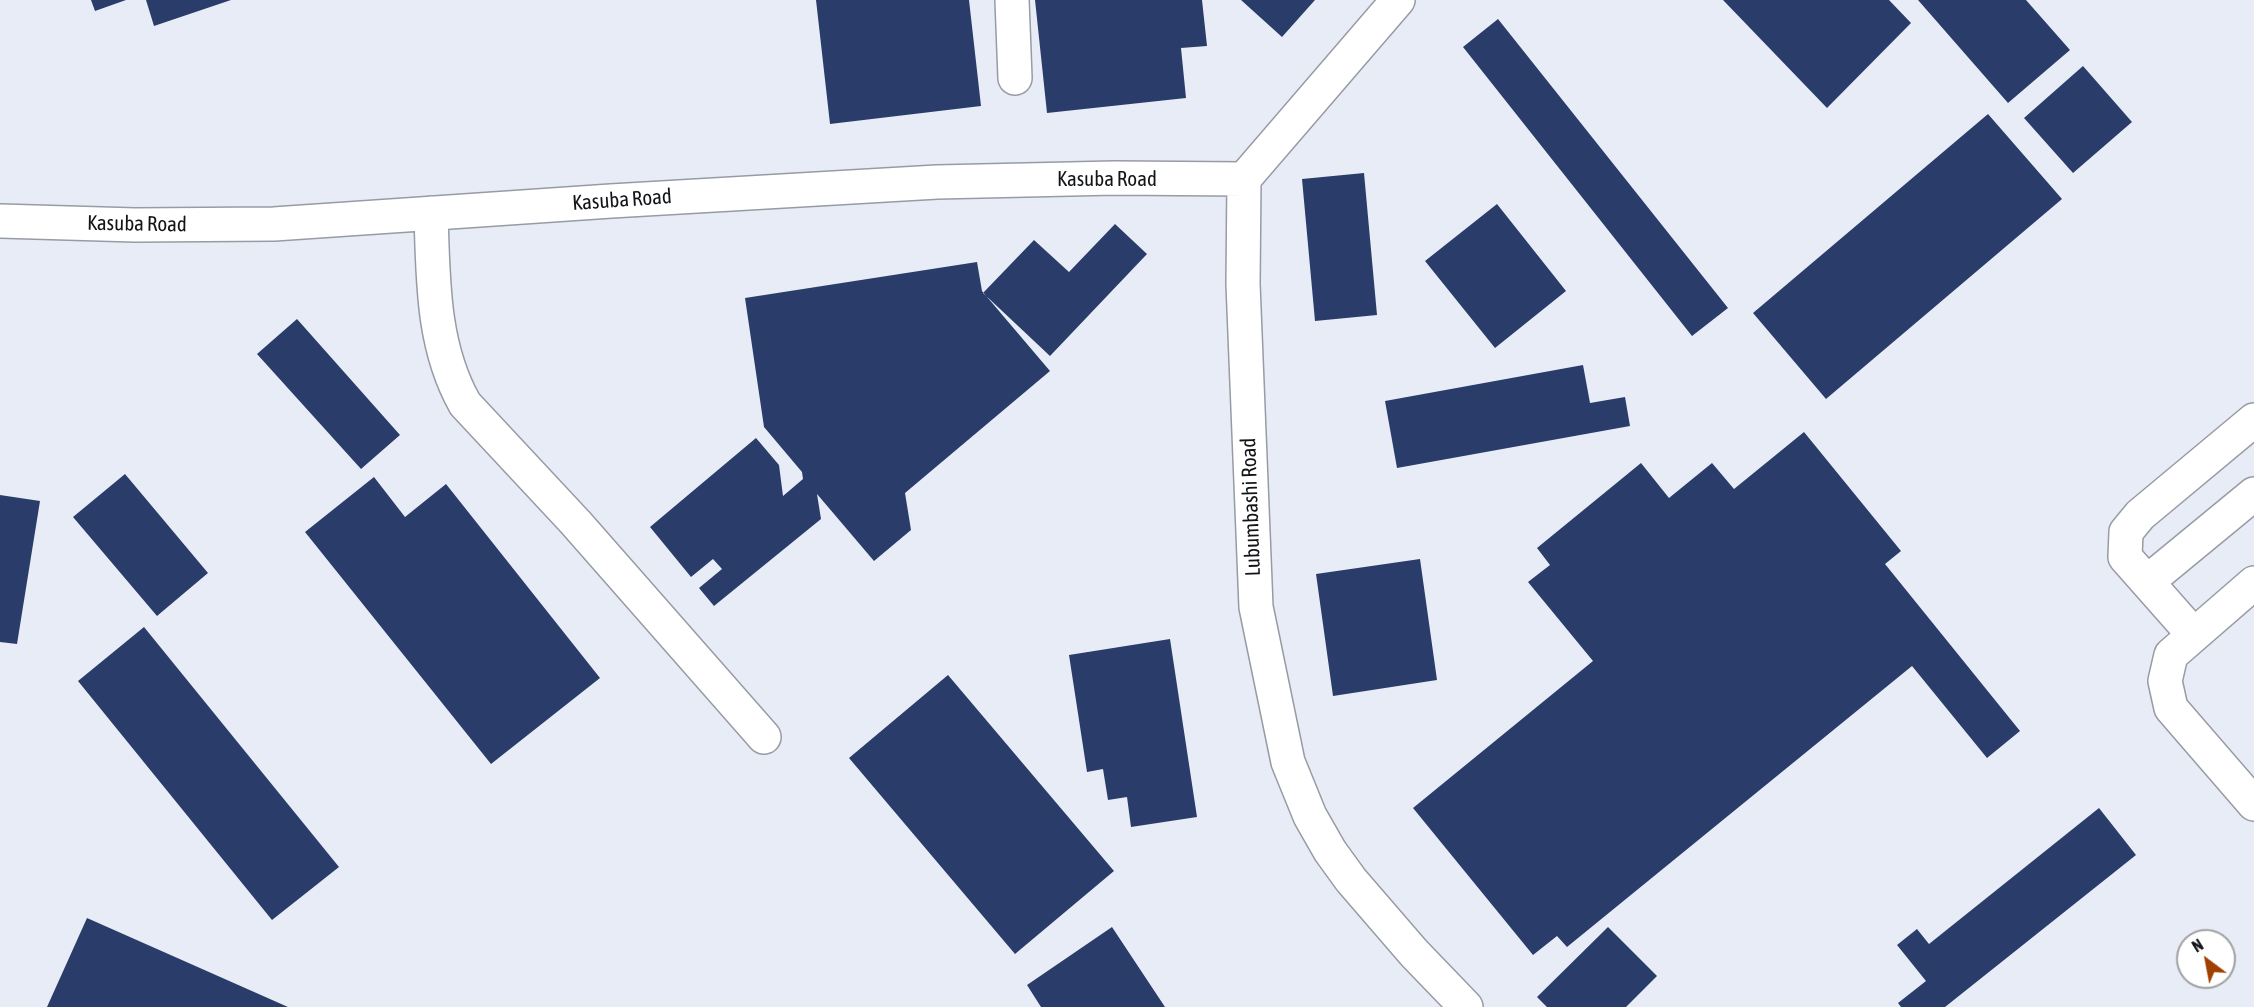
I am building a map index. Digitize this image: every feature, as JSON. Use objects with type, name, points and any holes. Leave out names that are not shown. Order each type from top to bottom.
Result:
[{"type":"street","points":[[1012,0],[1016,78]]},
{"type":"street","points":[[1244,179],[1398,0]]},
{"type":"street","name":"Kasuba Road","points":[[0,221],[135,225],[274,224],[936,182],[1114,178],[1244,179]]},
{"type":"street","name":"Lubumbashi Road","points":[[1244,179],[1244,296],[1256,607],[1288,762],[1310,816],[1330,851],[1351,880],[1414,953],[1466,1007]]},
{"type":"street","points":[[431,213],[434,293],[443,351],[453,382],[465,404],[576,523],[764,737]]},
{"type":"street","points":[[2193,634],[2125,557],[2126,532],[2140,515],[2254,420]]},
{"type":"street","points":[[2147,582],[2254,494]]},
{"type":"street","points":[[2254,583],[2171,655],[2165,681],[2171,708],[2254,804]]},
{"type":"building","points":[[91,0],[126,0],[95,11]]},
{"type":"building","points":[[146,0],[231,0],[154,26]]},
{"type":"building","points":[[816,0],[969,0],[981,106],[830,124]]},
{"type":"building","points":[[1035,0],[1202,0],[1207,46],[1181,48],[1186,98],[1047,113]]},
{"type":"building","points":[[1241,0],[1315,0],[1282,37]]},
{"type":"building","points":[[1723,0],[1889,0],[1911,23],[1827,108]]},
{"type":"building","points":[[1918,0],[2026,0],[2070,50],[2008,103]]},
{"type":"building","points":[[1498,19],[1728,308],[1692,336],[1463,47]]},
{"type":"building","points":[[2083,66],[2132,122],[2073,173],[2024,118]]},
{"type":"building","points":[[1988,114],[2062,199],[1826,399],[1753,313]]},
{"type":"building","points":[[1364,173],[1377,315],[1315,321],[1302,179]]},
{"type":"building","points":[[1497,204],[1566,291],[1495,348],[1425,261]]},
{"type":"building","points":[[1115,224],[1147,254],[1050,356],[983,293],[1034,240],[1069,272]]},
{"type":"building","points":[[977,262],[982,291],[1050,371],[905,493],[911,530],[874,561],[817,494],[821,519],[714,606],[699,588],[722,569],[713,559],[691,577],[650,527],[756,438],[779,465],[783,496],[803,479],[802,472],[764,427],[745,298]]},
{"type":"building","points":[[297,319],[400,435],[361,469],[257,354]]},
{"type":"building","points":[[1583,365],[1590,403],[1625,397],[1630,426],[1397,468],[1385,401]]},
{"type":"building","points":[[1804,432],[1901,551],[1885,564],[2020,731],[1987,758],[1912,666],[1567,947],[1557,936],[1533,955],[1413,808],[1593,661],[1528,582],[1550,565],[1537,548],[1641,463],[1669,498],[1712,463],[1734,489]]},
{"type":"building","points":[[125,474],[208,573],[157,616],[73,517]]},
{"type":"building","points":[[374,477],[405,517],[446,484],[600,678],[491,764],[305,532]]},
{"type":"building","points":[[0,495],[40,501],[17,644],[0,642]]},
{"type":"building","points":[[1420,559],[1437,680],[1333,696],[1316,574]]},
{"type":"building","points":[[144,627],[339,867],[272,920],[78,681]]},
{"type":"building","points":[[1170,639],[1197,817],[1131,827],[1127,797],[1108,800],[1103,769],[1087,772],[1069,655]]},
{"type":"building","points":[[948,675],[1114,871],[1015,954],[849,758]]},
{"type":"building","points":[[2099,808],[2136,855],[1945,1007],[1901,1007],[1898,1003],[1926,981],[1897,945],[1917,929],[1929,944]]},
{"type":"building","points":[[87,918],[288,1007],[47,1007]]},
{"type":"building","points":[[1112,927],[1165,1007],[1041,1007],[1027,985]]},
{"type":"building","points":[[1608,927],[1657,976],[1626,1007],[1547,1007],[1537,997]]}]
